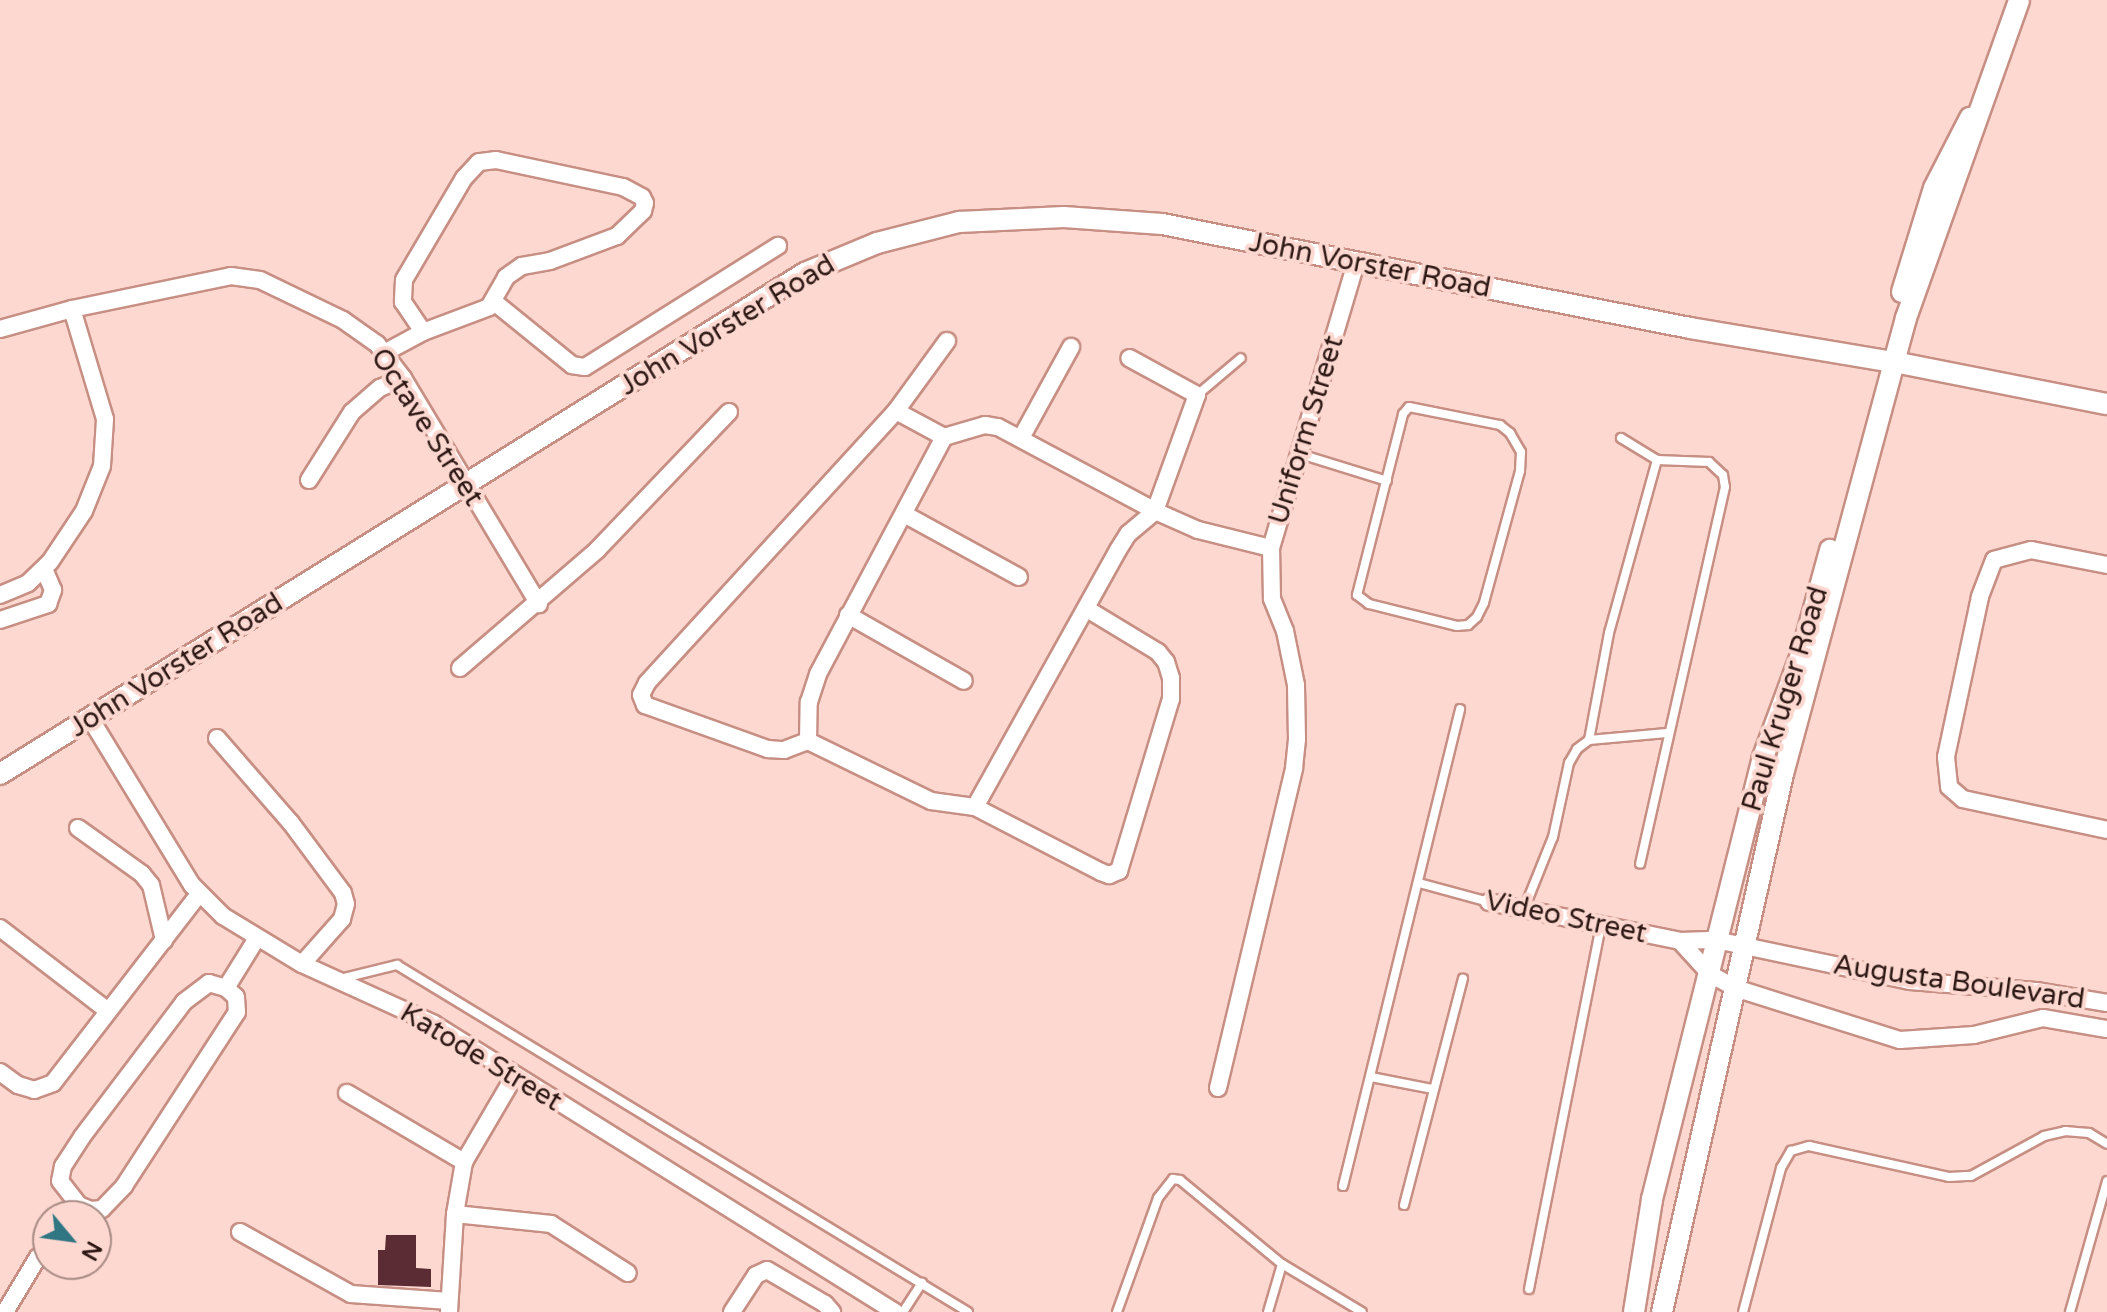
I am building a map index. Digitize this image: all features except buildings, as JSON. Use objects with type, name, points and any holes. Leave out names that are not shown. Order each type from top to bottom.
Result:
[{"type":"street","name":"Paul Kruger Road","points":[[1634,1312],[1652,1199],[1762,760],[1802,652],[1887,361],[2019,0]]},
{"type":"street","points":[[384,353],[423,332],[481,311],[493,301],[511,271],[580,251],[617,236],[643,211],[645,203],[642,197],[623,187],[496,160],[479,162],[464,178],[404,280],[403,302],[423,332]]},
{"type":"street","name":"John Vorster Road","points":[[0,774],[805,273],[858,250],[930,228],[986,218],[1097,217],[1191,229],[1690,328],[1887,361],[2107,404]]},
{"type":"street","points":[[493,301],[572,365],[585,367],[778,246]]},
{"type":"street","name":"Uniform Street","points":[[1218,1088],[1295,754],[1296,685],[1285,631],[1272,599],[1271,548],[1356,262]]},
{"type":"street","name":"Octave Street","points":[[0,329],[72,309],[214,278],[243,277],[260,280],[343,320],[368,336],[403,378],[539,604]]},
{"type":"street","points":[[0,595],[28,583],[44,569],[84,511],[104,455],[105,419],[72,309]]},
{"type":"street","points":[[947,341],[896,411],[647,683],[641,695],[649,707],[768,749],[784,750],[808,741],[931,801],[975,807],[1101,872],[1119,871],[1164,725],[1171,699],[1171,678],[1166,662],[1158,652],[1087,609]]},
{"type":"street","points":[[1021,438],[1071,347]]},
{"type":"street","points":[[975,807],[1128,534],[1155,511],[1197,395],[1129,358]]},
{"type":"street","name":"Paul Kruger Road","points":[[1662,1312],[1783,774],[1887,361]]},
{"type":"street","points":[[309,480],[352,412],[380,388],[403,378]]},
{"type":"street","points":[[896,411],[944,437],[985,425],[1021,438],[1155,511],[1198,530],[1271,548]]},
{"type":"street","points":[[460,668],[539,604],[597,550],[729,412]]},
{"type":"street","points":[[808,741],[813,687],[848,615],[944,437]]},
{"type":"street","points":[[904,514],[1019,577]]},
{"type":"street","points":[[2107,565],[2031,550],[1994,560],[1980,597],[1946,757],[1949,787],[1963,799],[2107,830]]},
{"type":"street","points":[[0,620],[48,604],[53,590],[44,569]]},
{"type":"street","points":[[848,615],[964,681]]},
{"type":"street","name":"Katode Street","points":[[90,718],[209,906],[302,964],[418,1015],[895,1312]]},
{"type":"street","points":[[217,738],[291,823],[343,893],[346,904],[342,919],[302,964]]},
{"type":"street","points":[[78,828],[142,874],[151,885],[164,940]]},
{"type":"street","points":[[0,1072],[18,1085],[43,1089],[66,1069],[199,894]]},
{"type":"street","name":"Video Street","points":[[1489,902],[1680,941],[1716,940]]},
{"type":"street","points":[[0,928],[108,1011]]},
{"type":"street","points":[[226,988],[257,938]]},
{"type":"street","name":"Augusta Boulevard","points":[[1716,940],[1910,981],[2036,991],[2107,1003]]},
{"type":"street","name":"Video Street","points":[[1680,941],[1710,974]]},
{"type":"street","name":"Augusta Boulevard","points":[[1710,974],[1735,988],[1900,1040],[1974,1035],[2043,1018],[2107,1029]]},
{"type":"street","points":[[209,983],[226,988],[236,997],[237,1012],[124,1186],[102,1209],[91,1210],[79,1205],[60,1181],[63,1166],[82,1137],[184,1002],[209,983]]},
{"type":"street","points":[[240,1232],[351,1294],[449,1306],[455,1214],[464,1162],[515,1075]]},
{"type":"street","points":[[347,1093],[464,1162]]},
{"type":"street","points":[[455,1214],[551,1224],[628,1273]]},
{"type":"street","points":[[5,1312],[32,1267]]},
{"type":"street","points":[[732,1312],[756,1275],[767,1270],[825,1304],[832,1312]]},
{"type":"lane","points":[[1197,395],[1241,358]]},
{"type":"lane","points":[[1409,407],[1500,425],[1517,442],[1521,452],[1520,471],[1484,603],[1474,622],[1457,626],[1369,604],[1357,595],[1387,481],[1403,414],[1409,407]]},
{"type":"lane","points":[[1621,438],[1657,460],[1709,462],[1723,475],[1725,487],[1667,733],[1640,864]]},
{"type":"lane","points":[[1299,454],[1387,481]]},
{"type":"lane","points":[[1589,740],[1609,633],[1657,460]]},
{"type":"lane","points":[[1343,1186],[1460,709]]},
{"type":"lane","points":[[1524,910],[1553,837],[1569,763],[1577,749],[1589,740],[1667,733]]},
{"type":"lane","name":"Video Street","points":[[1419,883],[1489,902]]},
{"type":"lane","points":[[1529,1289],[1601,926]]},
{"type":"lane","points":[[335,980],[397,965],[968,1312]]},
{"type":"lane","points":[[1404,1205],[1463,979]]},
{"type":"lane","points":[[1371,1077],[1432,1089]]},
{"type":"lane","points":[[1743,1312],[1781,1168],[1791,1151],[1809,1146],[1949,1177],[1971,1176],[2044,1136],[2065,1131],[2089,1133],[2107,1144]]},
{"type":"lane","points":[[1117,1312],[1158,1198],[1173,1179],[1180,1180],[1282,1264],[1362,1312]]},
{"type":"lane","points":[[2070,1312],[2107,1181]]},
{"type":"lane","points":[[1268,1312],[1282,1264]]},
{"type":"lane","points":[[903,1312],[922,1283]]}]
